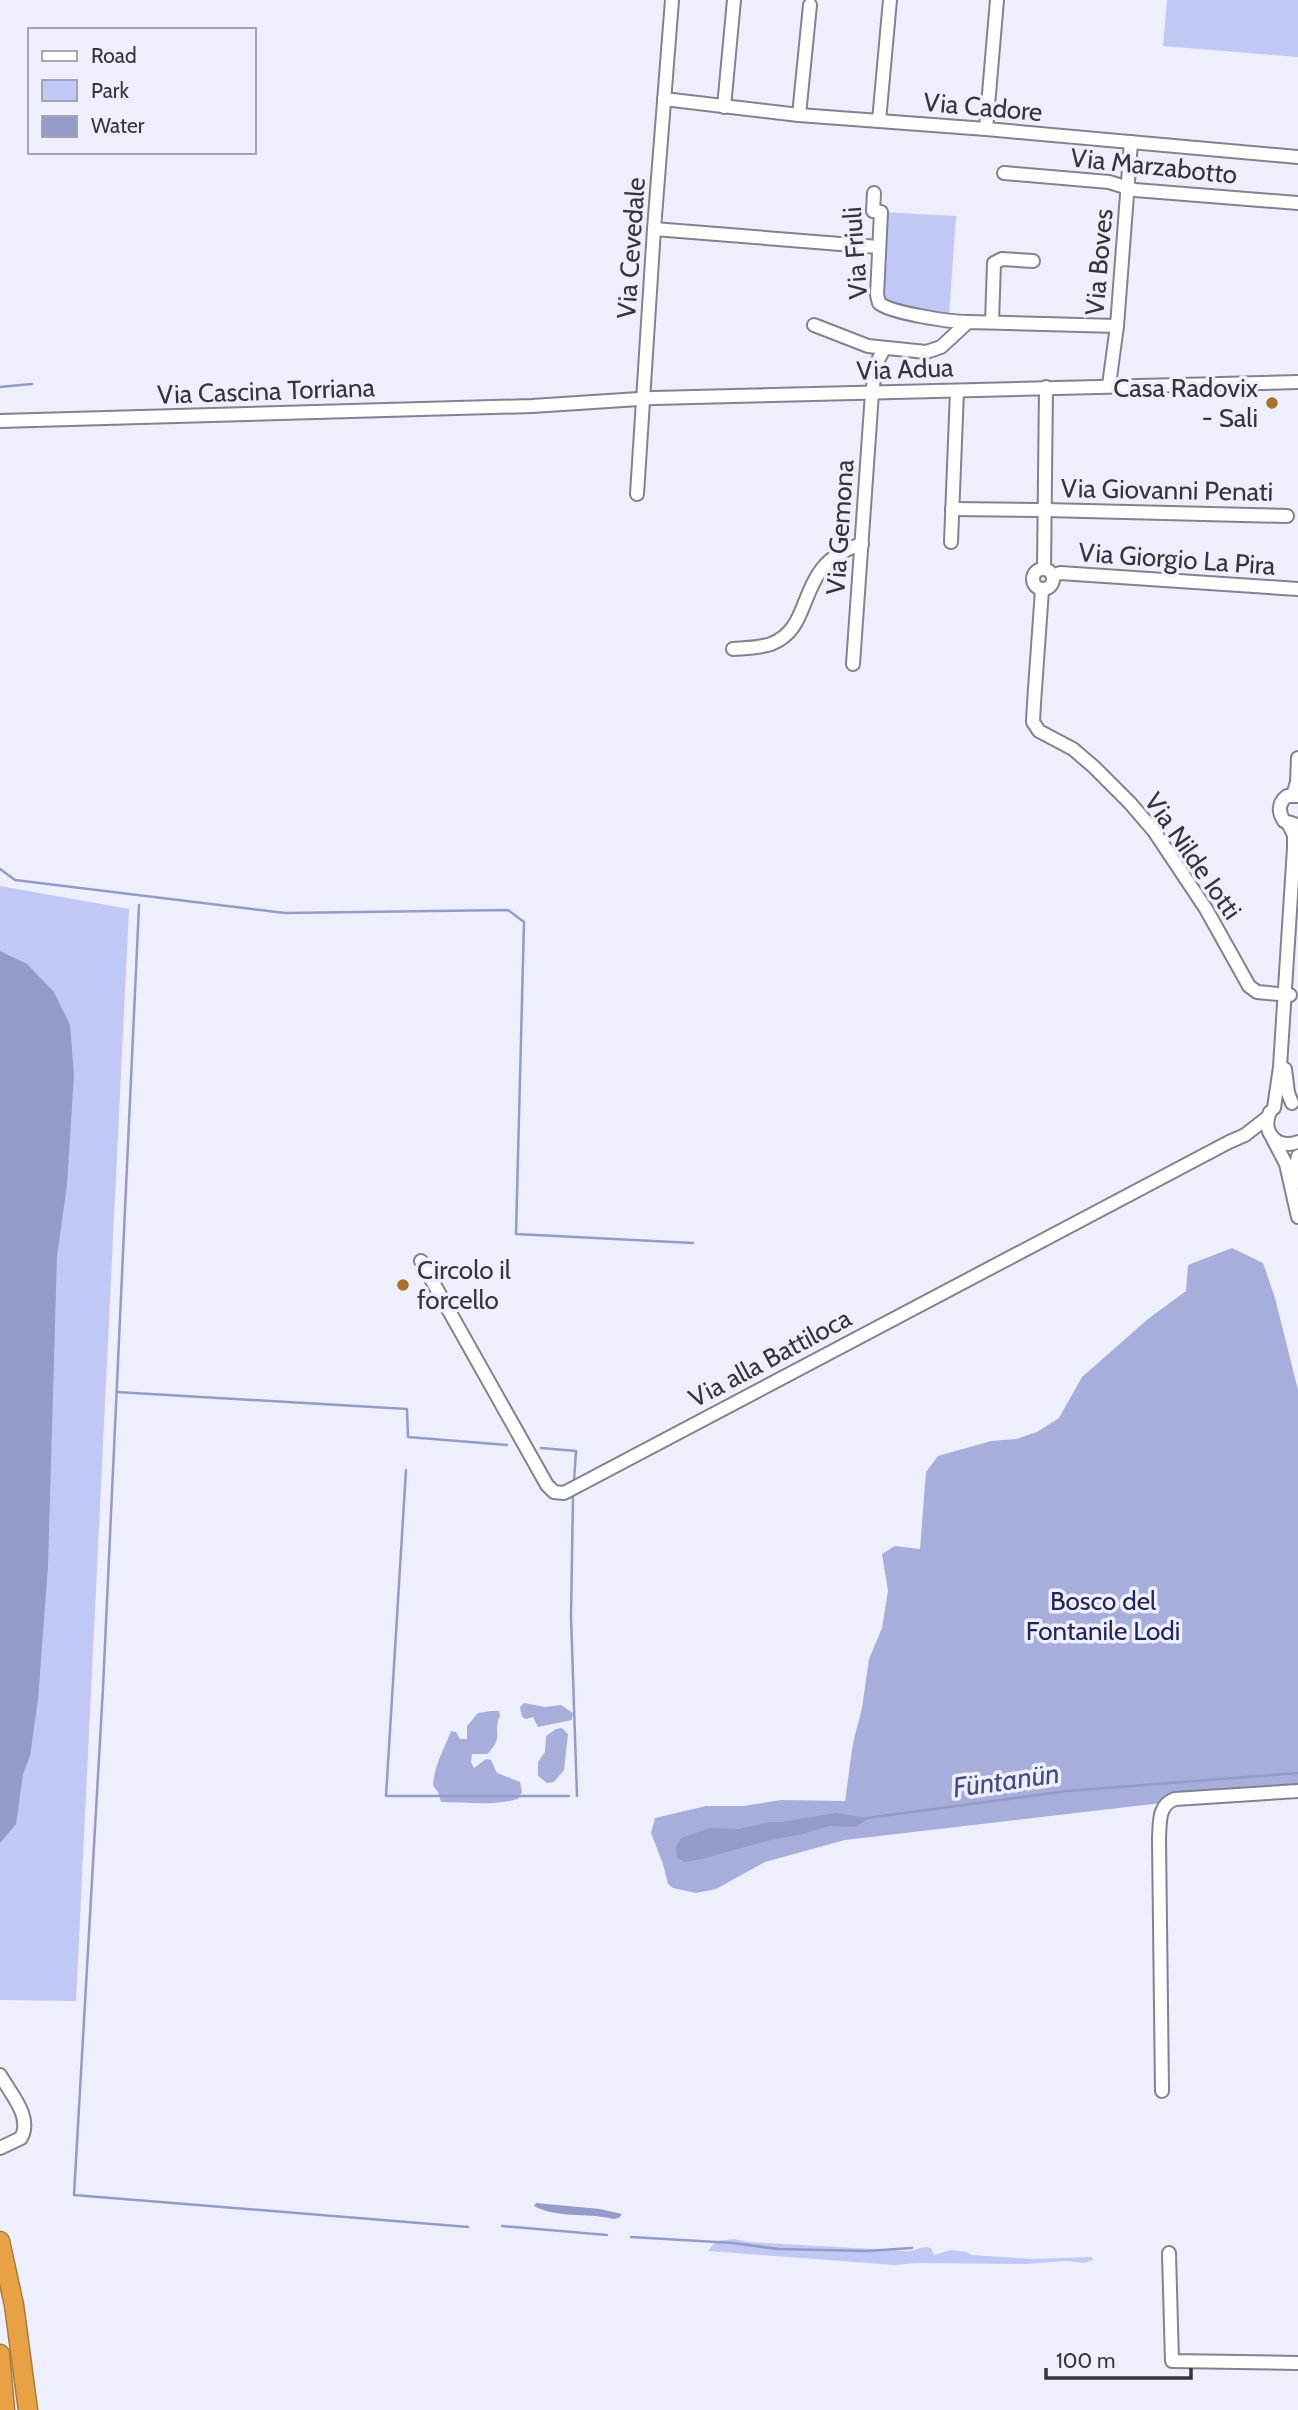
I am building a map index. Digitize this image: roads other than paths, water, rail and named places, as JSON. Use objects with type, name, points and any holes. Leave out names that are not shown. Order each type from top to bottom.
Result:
[{"type":"highway","points":[[0,2241],[14,2305],[27,2410]]},
{"type":"highway","points":[[0,2354],[5,2410]]},
{"type":"street","name":"Via Cevedale","points":[[637,494],[672,0]]},
{"type":"street","points":[[724,107],[734,0]]},
{"type":"street","points":[[879,121],[890,0]]},
{"type":"street","points":[[986,129],[997,0]]},
{"type":"street","points":[[799,115],[810,5]]},
{"type":"street","name":"Via Cadore","points":[[664,99],[799,115],[1298,157]]},
{"type":"street","name":"Via Boves","points":[[1109,385],[1131,142]]},
{"type":"street","name":"Via Marzabotto","points":[[1004,173],[1109,182],[1128,188],[1298,203]]},
{"type":"street","name":"Via Friuli","points":[[874,192],[873,211],[881,212],[877,295],[881,305],[941,319],[968,322]]},
{"type":"street","points":[[654,229],[878,247]]},
{"type":"street","points":[[992,322],[995,262],[1002,259],[1033,261]]},
{"type":"street","points":[[814,325],[848,340],[884,349],[922,352],[943,345],[968,322],[1116,326]]},
{"type":"street","name":"Via Gemona","points":[[853,664],[872,394],[876,365],[884,349]]},
{"type":"street","points":[[1298,373],[1298,381]]},
{"type":"street","name":"Via Adua","points":[[1279,380],[1298,373]]},
{"type":"street","name":"Via Adua","points":[[532,407],[644,399],[1298,381]]},
{"type":"street","points":[[1046,387],[1042,510],[1049,572]]},
{"type":"street","points":[[951,542],[957,391]]},
{"type":"street","name":"Via Cascina Torriana","points":[[0,421],[532,407]]},
{"type":"street","name":"Via Giovanni Penati","points":[[953,509],[1287,516]]},
{"type":"street","points":[[733,649],[766,645],[785,635],[796,622],[811,584],[822,567],[841,551],[862,544]]},
{"type":"street","name":"Via Nilde Iotti","points":[[1049,572],[1038,570],[1032,578],[1034,585],[1042,590],[1033,722],[1039,730],[1073,749],[1094,767],[1154,831],[1198,896],[1249,986],[1257,992],[1288,995]]},
{"type":"street","name":"Via Giorgio La Pira","points":[[1049,572],[1298,589]]},
{"type":"street","points":[[1271,1112],[1283,1103],[1296,1104],[1285,1071],[1295,841],[1293,823],[1280,815],[1279,809],[1283,799],[1295,795],[1298,758]]},
{"type":"street","points":[[1298,874],[1280,1071],[1267,1125],[1286,1164],[1298,1217]]},
{"type":"street","name":"Via alla Battiloca","points":[[421,1261],[547,1485],[560,1494],[569,1492],[779,1378],[1245,1135],[1271,1112]]},
{"type":"street","name":"Via alla Battiloca","points":[[1245,1135],[1272,1138],[1283,1144],[1298,1142]]},
{"type":"street","points":[[1298,1156],[1295,1170],[1298,1186]]},
{"type":"street","points":[[1161,2091],[1159,1838],[1163,1807],[1168,1801],[1175,1799],[1298,1791]]},
{"type":"street","points":[[0,2075],[24,2120],[23,2134],[14,2142],[0,2148]]},
{"type":"street","points":[[1168,2253],[1172,2361],[1298,2363]]},
{"type":"water","points":[[0,951],[27,964],[54,992],[70,1025],[74,1074],[67,1185],[57,1256],[48,1566],[38,1700],[16,1824],[0,1843]]},
{"type":"water","points":[[836,1813],[869,1818],[856,1827],[830,1826],[702,1859],[685,1862],[677,1858],[676,1847],[681,1838],[710,1828],[739,1829]]},
{"type":"water","points":[[536,2203],[600,2209],[622,2214],[613,2219],[553,2213],[534,2206]]},
{"type":"waterway","points":[[0,387],[32,384]]},
{"type":"waterway","points":[[0,869],[15,880],[285,913],[508,910],[524,922],[516,1234],[693,1243]]},
{"type":"waterway","points":[[139,905],[103,1688],[74,2195],[468,2227]]},
{"type":"waterway","points":[[117,1392],[407,1409],[408,1437],[507,1445]]},
{"type":"waterway","points":[[541,1448],[576,1451],[574,1481]]},
{"type":"waterway","points":[[406,1470],[386,1796],[569,1796]]},
{"type":"waterway","points":[[573,1496],[571,1617],[577,1796]]},
{"type":"waterway","name":"Füntanün","points":[[867,1818],[1067,1791],[1298,1773]]},
{"type":"waterway","points":[[502,2226],[607,2235]]},
{"type":"waterway","points":[[631,2237],[733,2243],[778,2249],[866,2251],[912,2248]]},
{"type":"place","name":"Casa Radovix - Sali","points":[[1272,403]]},
{"type":"place","name":"Circolo il forcello","points":[[403,1285]]},
{"type":"park label","name":"Bosco del Fontanile Lodi","points":[[1103,1616]]}]
